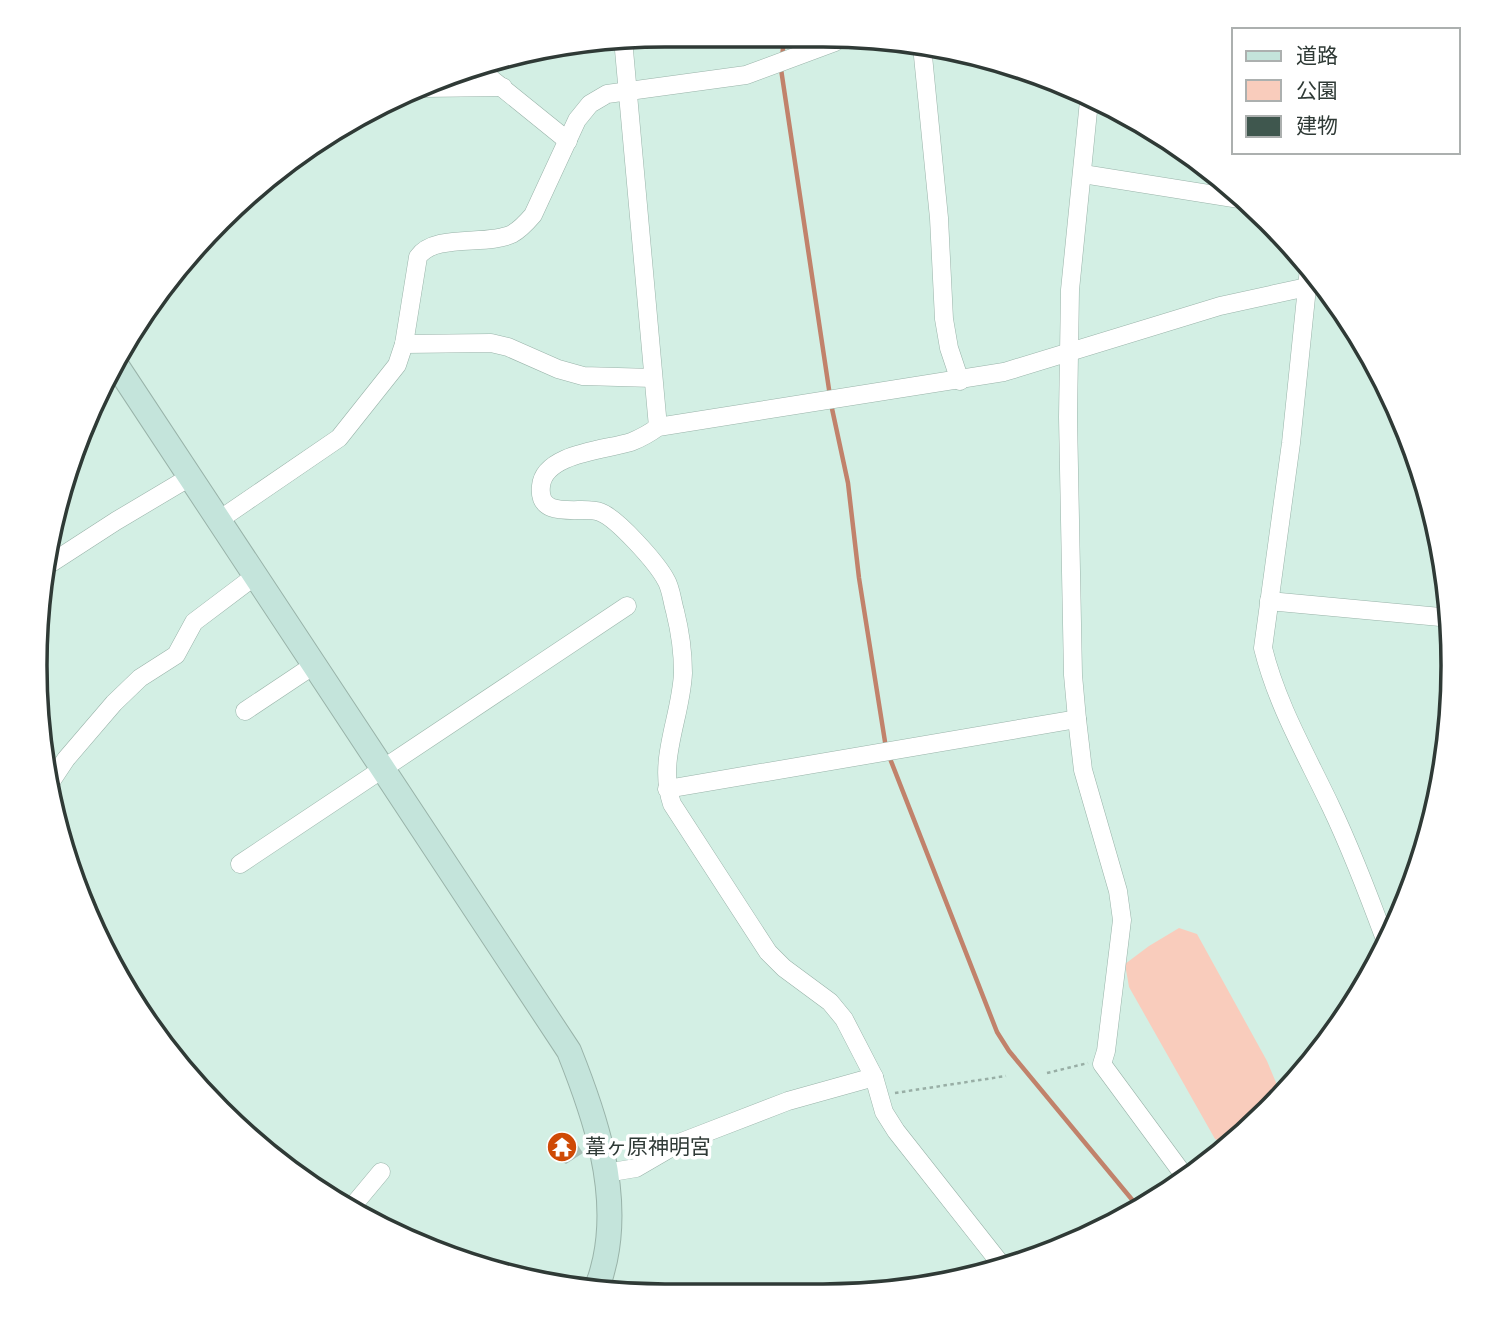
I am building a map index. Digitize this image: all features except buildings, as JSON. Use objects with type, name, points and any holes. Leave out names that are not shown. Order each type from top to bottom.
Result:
[{"type":"street","points":[[219,520],[339,438],[397,365],[404,344],[418,257],[424,249],[434,245],[499,238],[523,227],[533,215],[577,120],[590,104],[607,94],[628,90],[746,75],[821,47]]},
{"type":"street","points":[[625,49],[659,427]]},
{"type":"street","points":[[923,56],[939,218],[944,318],[949,348],[960,381]]},
{"type":"street","points":[[486,74],[568,141]]},
{"type":"street","points":[[446,88],[503,87]]},
{"type":"street","points":[[1088,108],[1070,290],[1068,417],[1073,675],[1077,719],[1083,771],[1118,891],[1122,920],[1106,1051],[1102,1064],[1180,1170]]},
{"type":"street","points":[[1083,174],[1225,197]]},
{"type":"street","points":[[1308,283],[1292,443],[1263,648],[1285,715],[1332,808],[1364,880],[1381,929]]},
{"type":"street","points":[[997,1259],[896,1131],[884,1112],[876,1086],[844,1019],[830,1002],[784,968],[768,952],[672,804],[667,789],[666,768],[683,675],[681,633],[667,580],[626,531],[599,511],[560,511],[549,506],[541,496],[544,475],[568,458],[629,442],[659,427],[1004,372],[1220,306],[1307,287]]},
{"type":"street","points":[[404,344],[491,343],[583,376],[653,378]]},
{"type":"street","points":[[121,373],[569,1051],[592,1109],[606,1172],[609,1240],[601,1280]]},
{"type":"street","points":[[57,559],[190,477]]},
{"type":"street","points":[[57,773],[114,703],[141,678],[176,655],[194,622],[256,576]]},
{"type":"street","points":[[1269,601],[1438,617]]},
{"type":"street","points":[[240,864],[627,606]]},
{"type":"street","points":[[245,710],[314,665]]},
{"type":"street","points":[[667,789],[1077,719]]},
{"type":"street","points":[[606,1172],[636,1168],[679,1143],[788,1101],[876,1086]]},
{"type":"street","points":[[357,1201],[381,1172]]},
{"type":"path","points":[[1047,1073],[1093,1062],[1102,1064]]},
{"type":"path","points":[[876,1086],[1006,1076]]},
{"type":"green space","points":[[1179,928],[1197,934],[1267,1061],[1277,1084],[1219,1139],[1215,1139],[1129,987],[1125,964]]},
{"type":"waterway","points":[[782,57],[783,47]]},
{"type":"waterway","points":[[781,69],[830,396]]},
{"type":"waterway","points":[[831,404],[848,483],[859,578],[886,748]]},
{"type":"waterway","points":[[889,756],[997,1032],[1009,1051],[1133,1201]]},
{"type":"place","name":"葦ヶ原神明宮","points":[[562,1147]]}]
